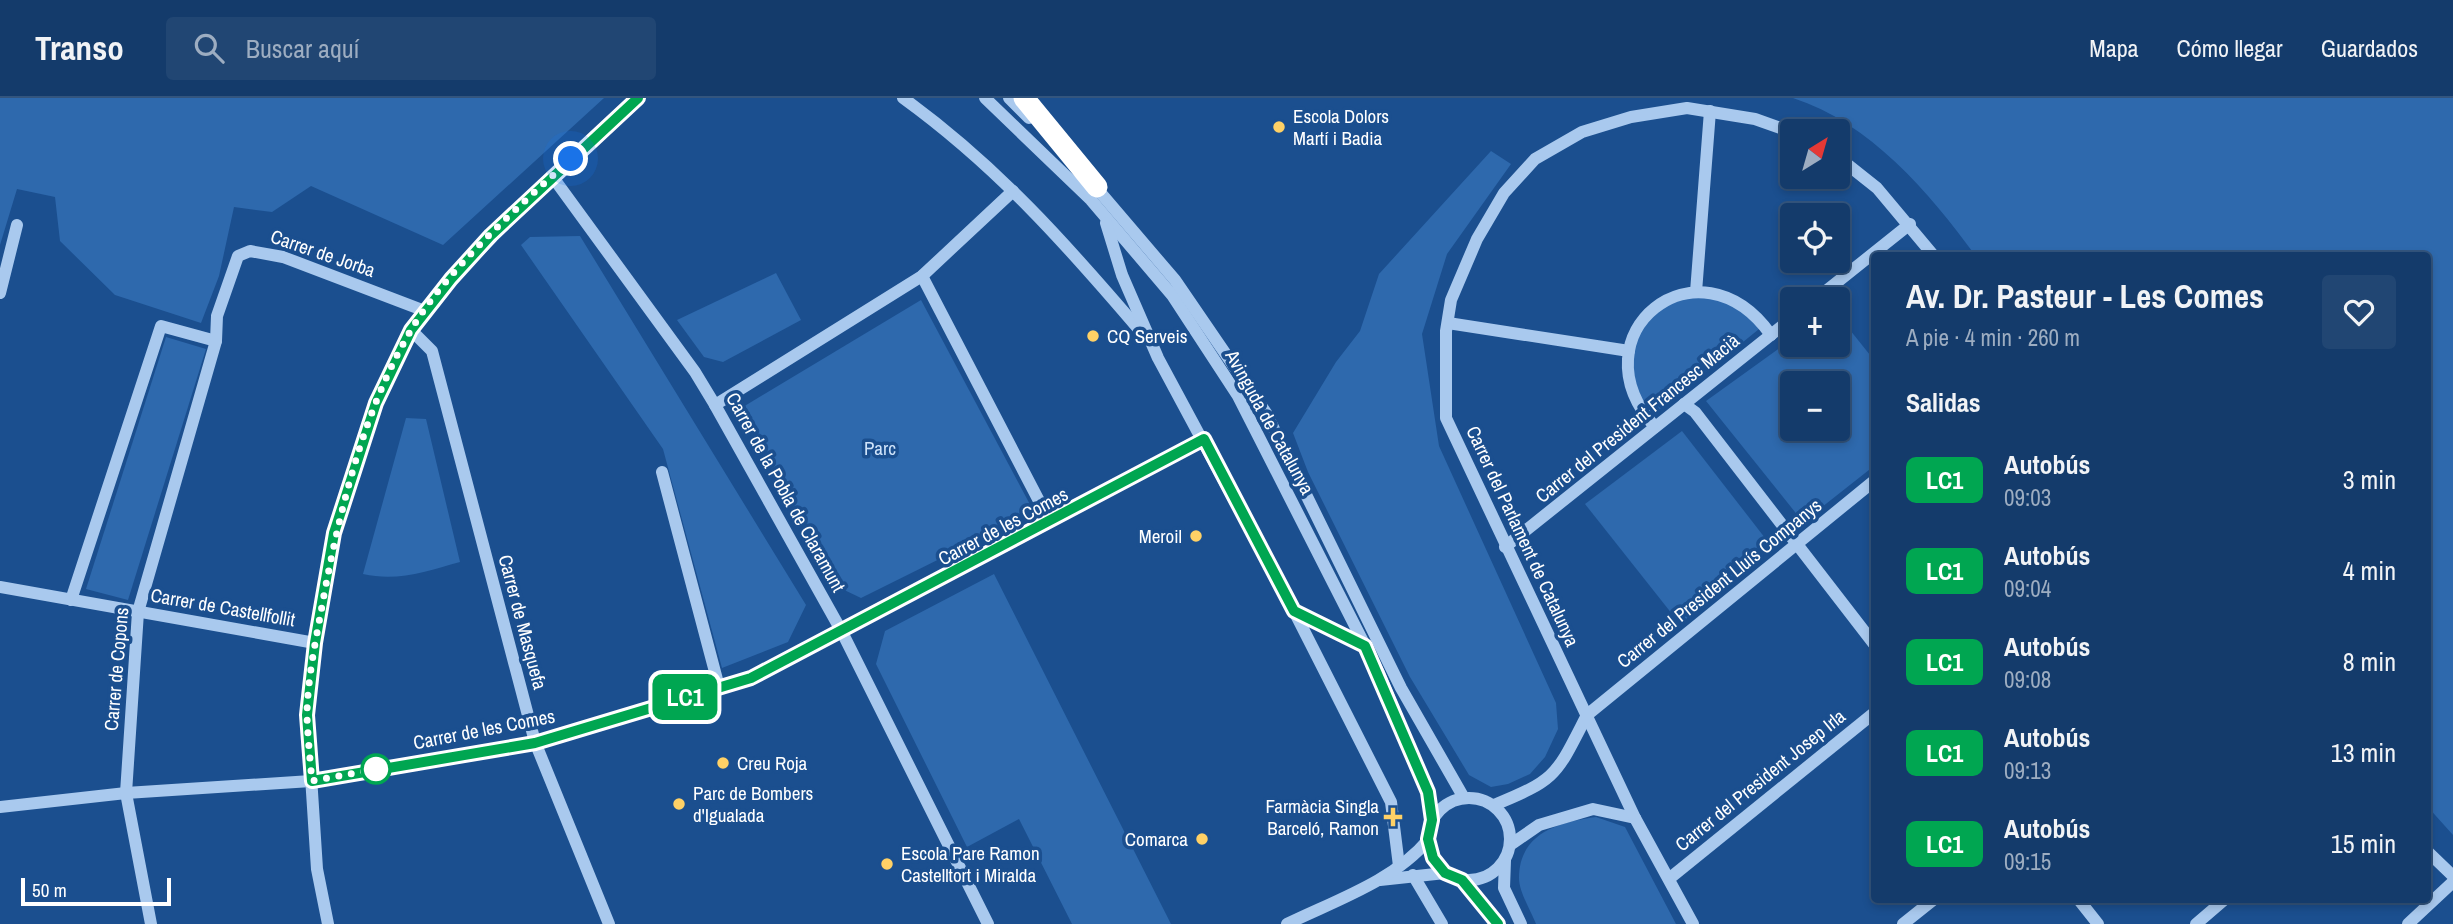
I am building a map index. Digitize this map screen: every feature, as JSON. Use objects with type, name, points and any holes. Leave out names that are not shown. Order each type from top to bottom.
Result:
[{"type":"highway","points":[[1024,98],[1097,187]]},
{"type":"street","points":[[328,924],[317,869],[307,715],[315,643],[334,533],[376,403],[411,330],[425,311],[491,235],[638,98]]},
{"type":"street","points":[[904,98],[921,105],[1047,222],[1153,345]]},
{"type":"street","name":"Avinguda de Catalunya","points":[[985,98],[1046,153],[1172,295],[1238,396],[1365,646],[1428,792],[1432,820]]},
{"type":"street","name":"Avinguda de Catalunya","points":[[1009,98],[1097,187],[1175,280],[1265,413],[1401,688],[1464,798]]},
{"type":"street","name":"Carrer del Parlament de Catalunya","points":[[1693,924],[1670,877],[1635,818],[1446,418],[1448,323],[1451,300],[1477,239],[1504,193],[1535,159],[1582,132],[1631,117],[1687,108],[1755,118],[1780,127]]},
{"type":"street","points":[[1696,292],[1710,111]]},
{"type":"street","points":[[1850,167],[1877,188],[1931,252]]},
{"type":"street","name":"Carrer de la Pobla de Claramunt","points":[[552,176],[695,372],[715,405],[842,632],[988,924]]},
{"type":"street","points":[[715,405],[922,276],[1013,191]]},
{"type":"street","points":[[1104,218],[1122,275],[1153,345],[1294,611],[1391,802],[1399,866]]},
{"type":"street","points":[[1875,252],[1910,224]]},
{"type":"street","points":[[0,293],[17,225]]},
{"type":"street","name":"Carrer de Jorba","points":[[226,286],[238,256],[250,251],[261,251],[425,311]]},
{"type":"street","points":[[1831,287],[1871,255]]},
{"type":"street","points":[[922,276],[1050,522]]},
{"type":"street","name":"Carrer de Copons","points":[[151,924],[126,793],[138,612],[216,341],[217,316],[226,286]]},
{"type":"street","points":[[1655,427],[1639,410],[1629,389],[1626,367],[1639,324],[1655,308],[1674,297],[1696,292],[1719,294],[1740,302],[1755,314],[1771,335]]},
{"type":"street","points":[[1448,323],[1629,351]]},
{"type":"street","points":[[71,600],[161,326],[216,341]]},
{"type":"street","name":"Carrer del President Francesc Macià","points":[[1505,547],[1780,328]]},
{"type":"street","name":"Carrer de Masquefa","points":[[411,330],[432,351],[535,743],[609,924]]},
{"type":"street","points":[[1684,404],[1695,412],[1871,640]]},
{"type":"street","name":"Carrer de les Comes","points":[[0,807],[126,793],[312,781],[535,743],[751,678],[1204,439]]},
{"type":"street","points":[[662,472],[719,687]]},
{"type":"street","name":"Carrer del President Lluís Companys","points":[[1587,715],[1871,483]]},
{"type":"street","name":"Carrer de Castellfollit","points":[[0,587],[315,643]]},
{"type":"street","points":[[1294,611],[1365,646]]},
{"type":"street","points":[[1494,805],[1536,787],[1556,773],[1587,715]]},
{"type":"street","name":"Carrer del President Josep Irla","points":[[1670,877],[1871,715]]},
{"type":"street","points":[[1445,873],[1433,858],[1428,839],[1432,820],[1446,805],[1464,798],[1480,799],[1494,805],[1507,823],[1510,845],[1505,860],[1504,888],[1521,924]]},
{"type":"street","points":[[1510,845],[1539,825],[1593,809],[1635,818]]},
{"type":"street","points":[[1287,924],[1376,880],[1415,855],[1428,839]]},
{"type":"street","points":[[2431,855],[2453,876]]},
{"type":"street","points":[[1462,880],[1487,876],[1505,860]]},
{"type":"street","points":[[1376,880],[1445,873],[1462,880],[1498,924]]},
{"type":"street","points":[[1413,876],[1442,924]]},
{"type":"street","points":[[2431,903],[2453,882]]},
{"type":"street","points":[[1903,924],[1929,903]]},
{"type":"street","points":[[2081,903],[2098,924]]},
{"type":"street","points":[[2196,924],[2220,903]]},
{"type":"street","points":[[2408,924],[2430,903]]},
{"type":"green space","points":[[0,98],[604,98],[443,245],[311,186],[272,212],[234,207],[219,276],[201,323],[115,295],[60,241],[55,197],[17,189],[0,245]]},
{"type":"green space","points":[[1793,98],[2453,98],[2453,835],[2431,810],[2431,252],[1973,252],[1938,207],[1896,162],[1850,126],[1850,119],[1838,119]]},
{"type":"green space","points":[[1491,151],[1511,164],[1447,254],[1422,334],[1439,446],[1556,703],[1558,729],[1545,757],[1530,774],[1508,784],[1491,787],[1469,775],[1410,677],[1308,472],[1293,433],[1336,362],[1360,331],[1379,274]]},
{"type":"green space","points":[[580,236],[806,605],[788,642],[722,668],[663,449],[521,245],[530,237]]},
{"type":"green space","points":[[776,273],[801,320],[723,362],[704,357],[677,320]]},
{"type":"green space","points":[[1719,294],[1764,325],[1648,419],[1639,410],[1630,345],[1639,324],[1674,297]]},
{"type":"green space","name":"Parc","points":[[921,300],[1034,512],[861,598],[838,587],[738,410]]},
{"type":"green space","points":[[1850,330],[1871,356],[1871,468],[1803,522],[1706,401],[1780,348],[1780,357],[1850,357]]},
{"type":"green space","points":[[166,337],[206,349],[128,600],[86,589]]},
{"type":"green space","points":[[406,418],[426,419],[460,562],[400,576],[363,574]]},
{"type":"green space","points":[[1682,431],[1772,547],[1680,624],[1585,504]]},
{"type":"green space","points":[[994,574],[1171,924],[1072,924],[1019,819],[967,847],[876,664],[885,631]]},
{"type":"green space","points":[[1596,817],[1625,827],[1676,924],[1536,924],[1523,895],[1519,878],[1526,850],[1544,832],[1568,822]]},
{"type":"bus line","name":"LC1","points":[[638,98],[491,235],[451,279],[411,330],[376,403],[334,533],[315,643],[307,715],[312,781],[535,743],[751,678],[1204,439],[1294,611],[1365,646],[1379,673],[1428,792],[1432,820],[1428,839],[1433,858],[1445,873],[1462,880],[1494,915],[1498,924]]},
{"type":"place","name":"Escola Dolors Martí i Badia","points":[[1279,127]]},
{"type":"place","name":"CQ Serveis","points":[[1093,336]]},
{"type":"place","name":"Meroil","points":[[1196,536]]},
{"type":"place","name":"Creu Roja","points":[[723,763]]},
{"type":"place","name":"Parc de Bombers d'Igualada","points":[[679,804]]},
{"type":"place","name":"Farmàcia Singla Barceló, Ramon","points":[[1393,817]]},
{"type":"place","name":"Comarca","points":[[1202,839]]},
{"type":"place","name":"Escola Pare Ramon Castelltort i Miralda","points":[[887,864]]},
{"type":"route","points":[[376,769],[312,781],[307,715],[315,643],[334,533],[376,403],[411,330],[451,279],[491,235],[571,159]]}]
